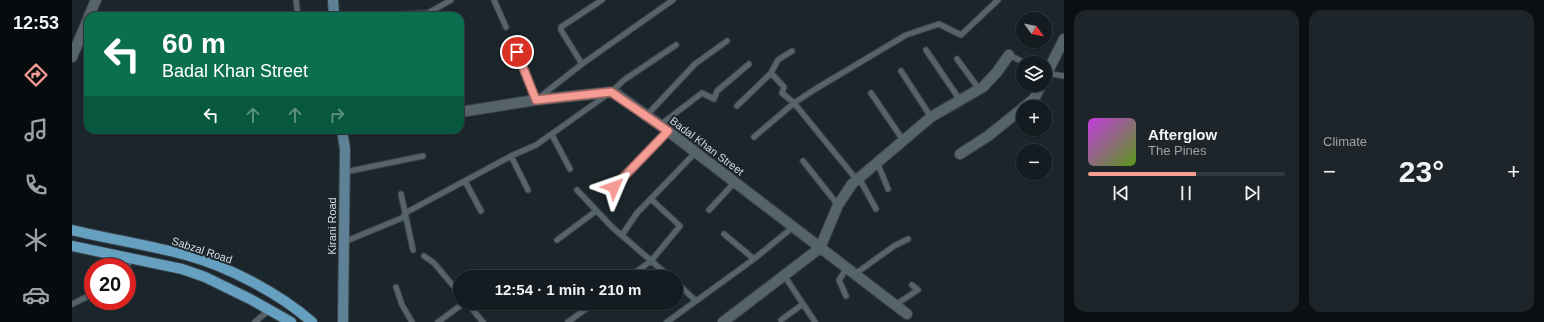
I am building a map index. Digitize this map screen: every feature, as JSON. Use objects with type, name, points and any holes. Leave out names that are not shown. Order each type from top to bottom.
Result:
[{"type":"main road","points":[[333,0],[334,12]]},
{"type":"main road","name":"Kirani Road","points":[[342,322],[345,172],[345,149],[343,134]]},
{"type":"main road","name":"Sabzal Road","points":[[72,230],[186,255],[226,269],[298,310],[312,322]]},
{"type":"main road","points":[[72,246],[112,258]]},
{"type":"main road","points":[[136,264],[182,269],[205,277],[270,309],[291,322]]},
{"type":"street","points":[[91,12],[96,0]]},
{"type":"street","points":[[72,57],[84,28]]},
{"type":"street","points":[[1052,62],[1064,39]]},
{"type":"street","points":[[726,321],[820,248],[838,205],[858,179],[931,117],[979,89],[997,72],[1009,55]]},
{"type":"street","points":[[464,111],[536,100],[611,92]]},
{"type":"street","name":"Badal Khan Street","points":[[611,92],[647,115],[907,314]]},
{"type":"street","points":[[960,154],[988,136],[1016,113]]},
{"type":"lane","points":[[296,0],[298,12]]},
{"type":"lane","points":[[434,12],[451,0]]},
{"type":"lane","points":[[494,0],[506,27]]},
{"type":"lane","points":[[582,64],[561,30],[561,27],[602,0]]},
{"type":"lane","points":[[512,40],[536,100],[582,64],[673,0]]},
{"type":"lane","points":[[754,137],[794,103],[906,35],[939,24],[961,35],[998,0]]},
{"type":"lane","points":[[647,115],[695,64],[727,41]]},
{"type":"lane","points":[[344,242],[402,218],[465,181],[511,156],[536,145],[611,92],[624,80],[676,46]]},
{"type":"lane","points":[[926,50],[960,100]]},
{"type":"lane","points":[[737,106],[771,73],[778,60],[792,51]]},
{"type":"lane","points":[[1009,55],[1016,58]]},
{"type":"lane","points":[[958,59],[979,89]]},
{"type":"lane","points":[[614,187],[664,128],[702,93],[714,98],[717,91],[749,64]]},
{"type":"lane","points":[[901,71],[931,117]]},
{"type":"lane","points":[[771,73],[784,87],[782,93],[794,103],[858,179],[876,208]]},
{"type":"lane","points":[[1052,75],[1064,76]]},
{"type":"lane","points":[[871,93],[903,140]]},
{"type":"lane","points":[[552,135],[570,169]]},
{"type":"lane","points":[[622,235],[637,213],[696,152]]},
{"type":"lane","points":[[345,172],[423,156]]},
{"type":"lane","points":[[511,156],[528,190]]},
{"type":"lane","points":[[803,161],[838,205]]},
{"type":"lane","points":[[877,162],[888,188]]},
{"type":"lane","points":[[465,181],[481,211]]},
{"type":"lane","points":[[709,210],[735,182]]},
{"type":"lane","points":[[577,190],[596,211],[662,270]]},
{"type":"lane","points":[[401,194],[413,250]]},
{"type":"lane","points":[[638,270],[651,260],[680,226],[651,199]]},
{"type":"lane","points":[[557,240],[596,211]]},
{"type":"lane","points":[[667,322],[754,259],[793,227]]},
{"type":"lane","points":[[724,234],[754,259]]},
{"type":"lane","points":[[855,275],[894,246],[908,239]]},
{"type":"lane","points":[[424,256],[434,263],[453,286]]},
{"type":"lane","points":[[846,296],[839,280],[847,268]]},
{"type":"lane","points":[[784,275],[815,322]]},
{"type":"lane","points":[[895,305],[918,290],[912,286]]},
{"type":"lane","points":[[396,287],[402,305],[412,322]]},
{"type":"lane","points":[[683,289],[696,301]]},
{"type":"lane","points":[[72,304],[84,298]]},
{"type":"lane","points":[[781,320],[804,304]]},
{"type":"lane","points":[[255,322],[270,309]]},
{"type":"lane","points":[[438,322],[456,310]]},
{"type":"lane","points":[[472,310],[483,322]]},
{"type":"lane","points":[[568,322],[584,310]]},
{"type":"route","points":[[517,52],[536,100],[611,92],[626,100],[668,131],[614,187]]}]
